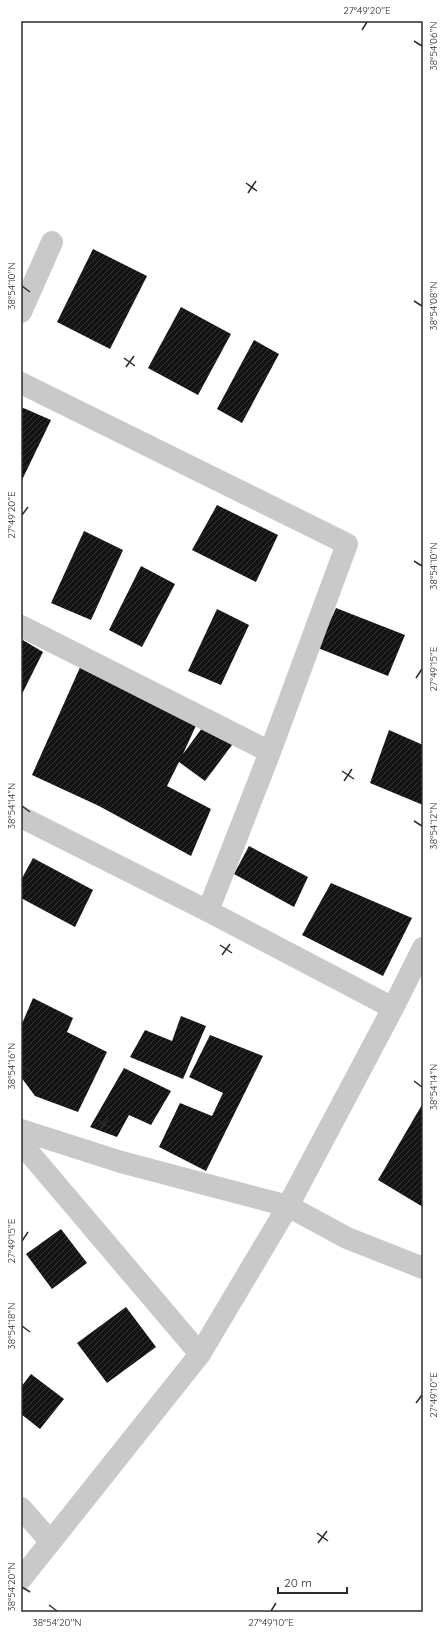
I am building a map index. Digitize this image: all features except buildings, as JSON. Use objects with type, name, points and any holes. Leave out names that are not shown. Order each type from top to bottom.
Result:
[{"type":"street","points":[[21,312],[52,242]]},
{"type":"street","points":[[21,383],[347,544],[270,752],[208,911]]},
{"type":"street","points":[[21,626],[270,752]]},
{"type":"street","points":[[21,818],[208,911],[393,1008]]},
{"type":"street","points":[[21,1579],[200,1354],[288,1206],[393,1008],[423,948]]},
{"type":"street","points":[[21,1130],[121,1162],[288,1206],[347,1238],[423,1268]]},
{"type":"street","points":[[21,1142],[200,1354]]},
{"type":"street","points":[[21,1508],[50,1541]]}]
